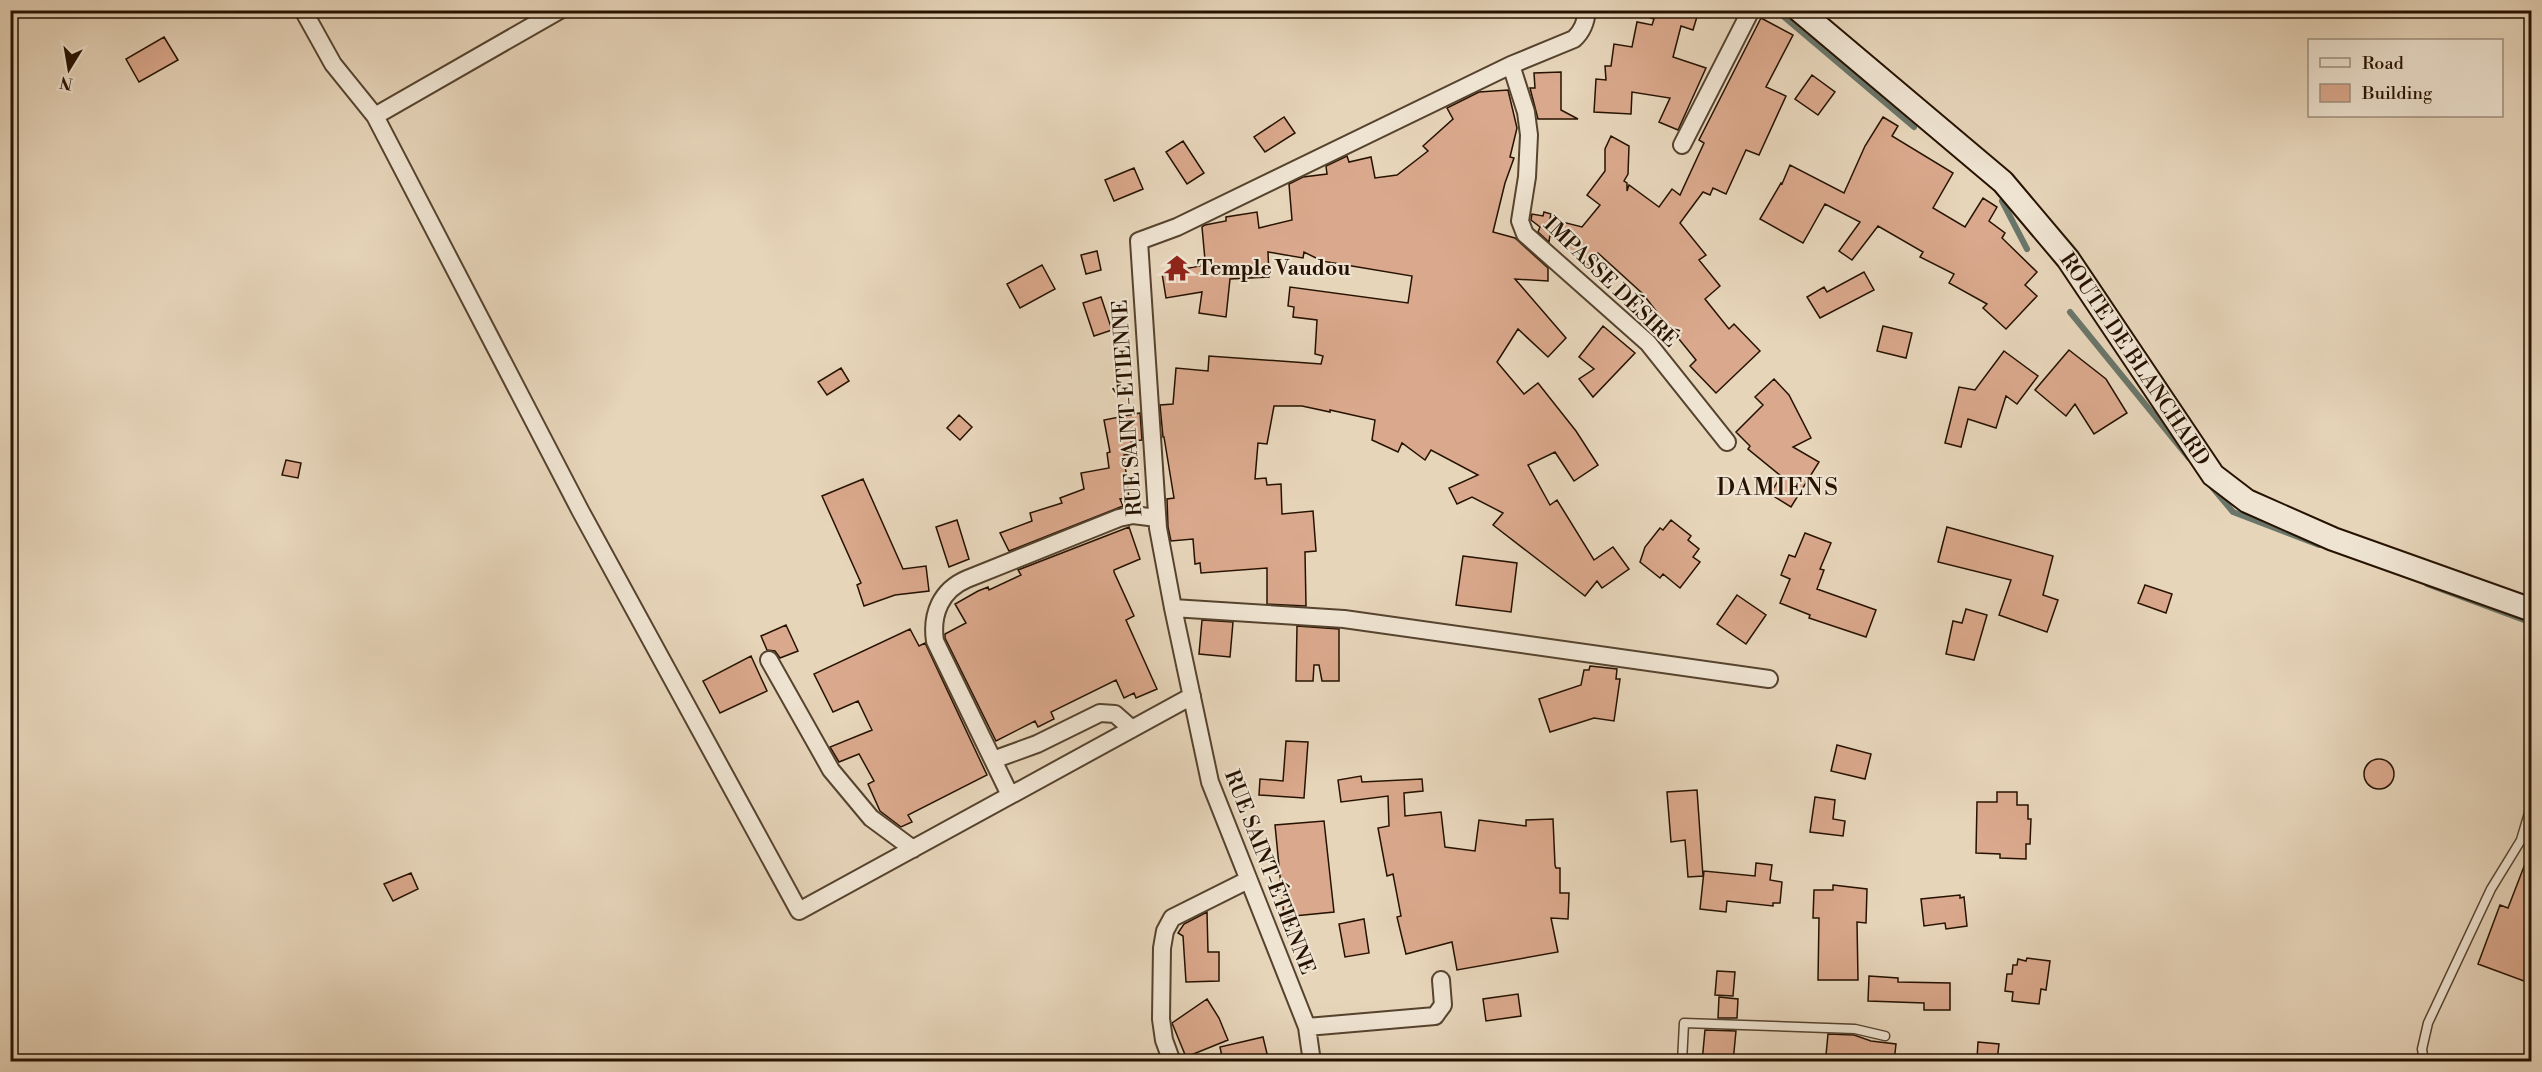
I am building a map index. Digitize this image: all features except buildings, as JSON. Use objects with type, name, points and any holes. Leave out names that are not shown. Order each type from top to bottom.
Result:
[{"type":"street","points":[[303,10],[333,64],[375,116],[581,512],[799,911],[1192,696]]},
{"type":"street","points":[[375,116],[560,10]]},
{"type":"street","name":"RUE SAINT-ÉTIENNE","points":[[1312,1062],[1307,1027],[1210,782],[1173,608],[1157,518],[1138,241],[1177,227],[1511,65],[1574,39],[1583,27],[1587,10]]},
{"type":"street","points":[[1682,145],[1751,10]]},
{"type":"street","name":"ROUTE DE BLANCHARD","points":[[1799,10],[2003,182],[2068,259],[2213,475],[2247,501],[2333,539],[2532,610]]},
{"type":"street","name":"IMPASSE DÉSIRÉ","points":[[1511,65],[1526,112],[1529,135],[1527,177],[1520,221],[1525,234],[1648,344],[1727,442]]},
{"type":"street","points":[[1010,795],[935,641],[933,626],[935,611],[956,583],[1119,518],[1133,515],[1157,518]]},
{"type":"street","points":[[1173,608],[1344,619],[1769,679]]},
{"type":"street","points":[[770,660],[831,770],[871,818],[913,849]]},
{"type":"street","points":[[993,760],[1037,744],[1100,712],[1115,714],[1132,729]]},
{"type":"street","points":[[1172,1062],[1164,1040],[1161,1019],[1162,948],[1165,931],[1172,918],[1248,880]]},
{"type":"street","points":[[1307,1027],[1435,1016],[1443,1005],[1441,980]]},
{"type":"lane","points":[[2424,1062],[2422,1049],[2428,1023],[2491,889],[2521,840],[2532,803]]},
{"type":"lane","points":[[1682,1062],[1684,1023],[1855,1029],[1885,1036]]},
{"type":"waterway","points":[[1776,10],[1914,127]]},
{"type":"waterway","points":[[2002,201],[2027,249]]},
{"type":"waterway","points":[[2070,312],[2189,458]]},
{"type":"waterway","points":[[2212,487],[2233,512],[2319,545]]},
{"type":"waterway","points":[[2427,584],[2532,623]]},
{"type":"place","name":"Temple Vaudou","points":[[1177,268]]},
{"type":"district","name":"DAMIENS","points":[[1778,487]]}]
